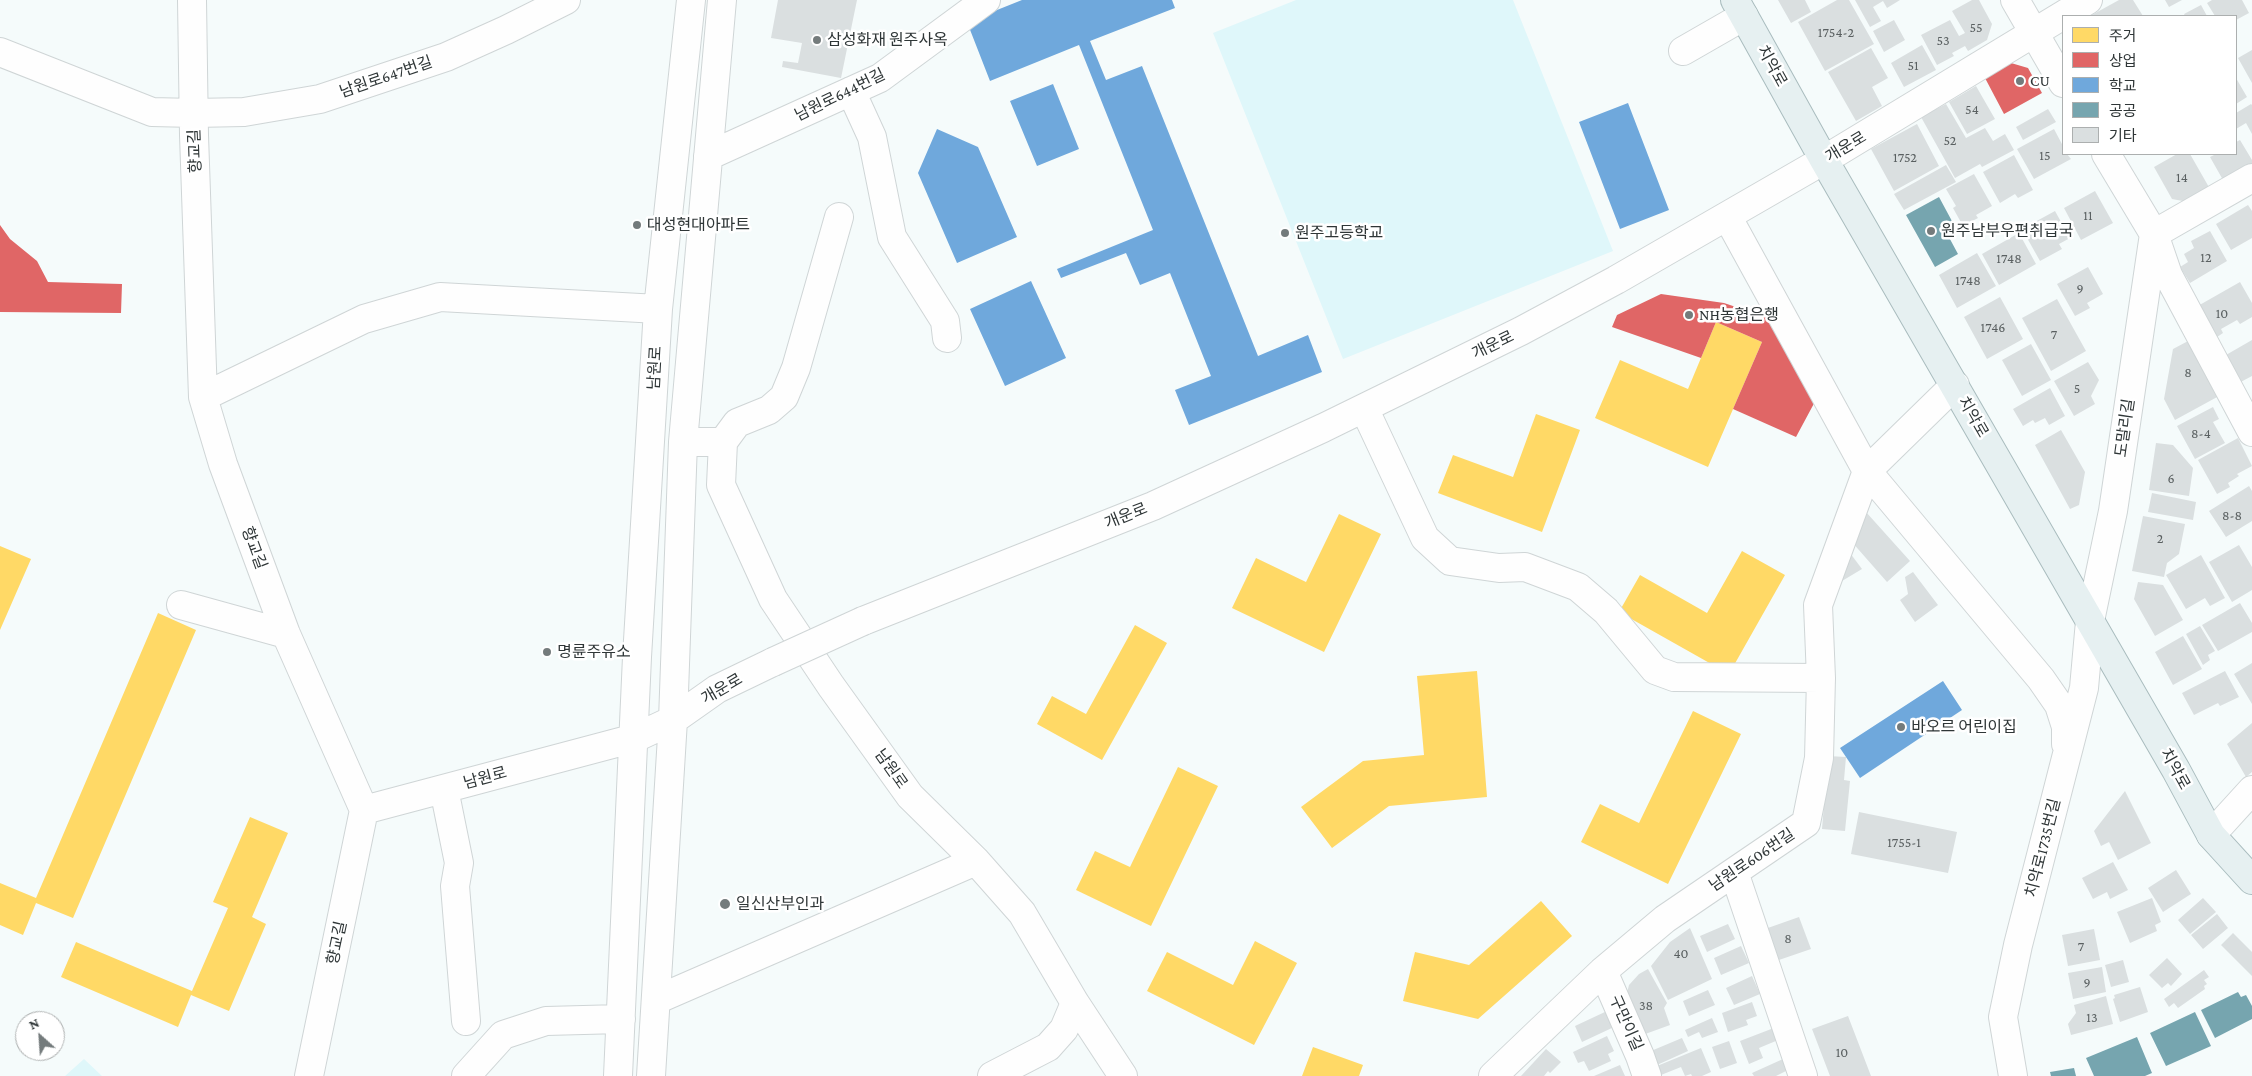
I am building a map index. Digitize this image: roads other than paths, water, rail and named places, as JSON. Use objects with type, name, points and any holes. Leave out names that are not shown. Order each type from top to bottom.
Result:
[{"type":"main road","name":"치악로","points":[[1740,8],[1824,160],[2176,770],[2211,835],[2252,880]]},
{"type":"street","name":"향교길","points":[[192,0],[203,397],[223,464],[286,634],[364,810],[308,1076]]},
{"type":"street","name":"남원로647번길","points":[[0,52],[152,112],[244,112],[320,99],[446,57],[566,0]]},
{"type":"street","name":"남원로","points":[[618,1076],[637,657],[658,310],[691,0]]},
{"type":"street","name":"남원로","points":[[651,1076],[673,720],[683,442],[722,0]]},
{"type":"street","name":"남원로644번길","points":[[708,156],[880,78],[986,0]]},
{"type":"street","points":[[2015,0],[2062,81]]},
{"type":"street","name":"개운로","points":[[2064,15],[2088,0]]},
{"type":"street","points":[[1683,51],[1740,8]]},
{"type":"street","name":"개운로","points":[[673,720],[717,689],[772,662],[863,621],[1153,506],[1364,408],[1521,332],[1824,160],[2062,16]]},
{"type":"street","points":[[851,91],[872,137],[892,237],[945,321],[947,338]]},
{"type":"street","points":[[2107,155],[2154,234],[2168,275],[2252,432]]},
{"type":"street","points":[[2154,234],[2252,178]]},
{"type":"street","points":[[1727,216],[1868,471],[2041,679],[2058,705],[2066,727],[2066,760]]},
{"type":"street","points":[[683,442],[723,442],[738,423],[769,410],[784,397],[796,368],[839,217]]},
{"type":"street","name":"도말리길","points":[[2090,621],[2113,511],[2154,234]]},
{"type":"street","points":[[203,397],[364,319],[440,297],[658,310]]},
{"type":"street","points":[[1868,471],[1955,385]]},
{"type":"street","points":[[1364,408],[1425,538],[1450,561],[1499,568],[1525,567],[1578,587],[1606,611],[1655,670],[1674,678],[1821,678]]},
{"type":"street","name":"남원로","points":[[723,442],[721,485],[773,599],[831,686],[910,796],[976,861],[1022,913],[1075,1003]]},
{"type":"street","name":"남원로606번길","points":[[1494,1076],[1603,971],[1665,919],[1806,822],[1819,758],[1821,678],[1818,605],[1868,471]]},
{"type":"street","points":[[181,605],[286,634]]},
{"type":"street","name":"치악로1735번길","points":[[2013,1076],[2009,1063],[2003,1017],[2018,945],[2084,688],[2090,621]]},
{"type":"street","name":"남원로","points":[[364,810],[634,738],[673,720]]},
{"type":"street","points":[[444,789],[459,863],[455,886],[466,1021]]},
{"type":"street","points":[[2211,835],[2252,790]]},
{"type":"street","points":[[656,1000],[976,861]]},
{"type":"street","points":[[1734,872],[1803,1076]]},
{"type":"street","name":"구만이길","points":[[1603,971],[1647,1076]]},
{"type":"street","points":[[992,1076],[1048,1047],[1064,1029],[1075,1003]]},
{"type":"street","points":[[1075,1003],[1123,1076]]},
{"type":"street","points":[[466,1076],[503,1035],[546,1021],[621,1019]]},
{"type":"place","name":"삼성화재 원주사옥","points":[[817,40]]},
{"type":"place","name":"CU","points":[[2020,81]]},
{"type":"place","name":"대성현대아파트","points":[[637,225]]},
{"type":"place","name":"원주남부우편취급국","points":[[1931,231]]},
{"type":"place","name":"원주고등학교","points":[[1285,233]]},
{"type":"place","name":"NH농협은행","points":[[1689,315]]},
{"type":"place","name":"명륜주유소","points":[[547,652]]},
{"type":"place","name":"바오르 어린이집","points":[[1901,727]]},
{"type":"place","name":"일신산부인과","points":[[725,904]]}]
